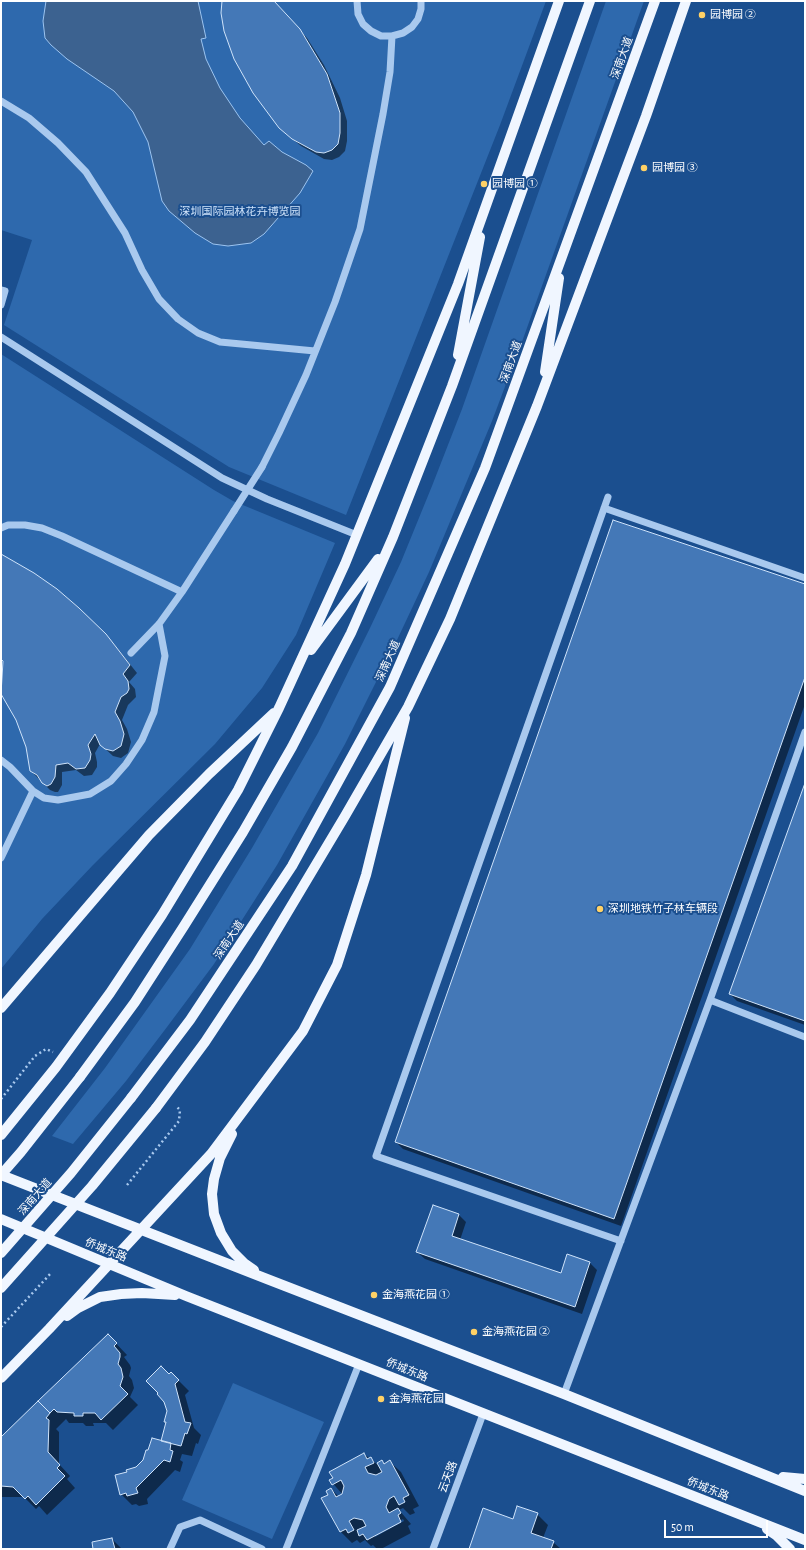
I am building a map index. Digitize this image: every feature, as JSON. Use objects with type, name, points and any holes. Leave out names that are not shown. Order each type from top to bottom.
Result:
[{"type":"main road","points":[[1,1135],[56,1068],[110,993],[166,908],[238,790],[280,708],[345,564],[458,284],[559,1]]},
{"type":"main road","points":[[590,1],[452,386],[393,537],[351,633],[292,747],[184,926],[135,1002],[80,1077],[1,1175],[267,1280],[564,1394],[805,1491]]},
{"type":"main road","name":"深南大道","points":[[1,1254],[71,1173],[131,1098],[190,1020],[292,866],[390,687],[485,468],[655,1]]},
{"type":"main road","points":[[1,1288],[92,1186],[156,1108],[205,1042],[256,965],[408,707],[450,619],[537,406],[646,116],[686,1]]},
{"type":"main road","points":[[452,386],[486,205]]},
{"type":"main road","points":[[537,406],[545,371],[565,247]]},
{"type":"main road","points":[[299,666],[365,579],[393,537]]},
{"type":"main road","points":[[1,1378],[49,1329],[210,1154],[303,1031],[337,965],[366,875],[408,707]]},
{"type":"main road","points":[[1,1008],[149,835],[209,774],[280,708]]},
{"type":"main road","points":[[242,1113],[220,1158],[214,1179],[212,1194],[214,1214],[221,1234],[232,1250],[244,1263],[267,1280]]},
{"type":"main road","name":"侨城东路","points":[[1,1219],[186,1296],[805,1540]]},
{"type":"main road","points":[[49,1329],[78,1308],[100,1297],[142,1293],[186,1296]]},
{"type":"main road","points":[[768,1475],[805,1479]]},
{"type":"main road","points":[[752,1520],[776,1535],[790,1549]]},
{"type":"street","points":[[357,1],[358,14],[363,24],[371,31],[381,36],[392,36],[403,33],[412,27],[418,19],[421,9],[421,1]]},
{"type":"street","points":[[131,653],[158,624],[182,592],[262,467],[306,375],[335,302],[360,229],[384,114],[390,72],[392,36]]},
{"type":"street","points":[[1,101],[29,118],[41,128],[86,172],[125,233],[142,270],[159,299],[178,319],[198,332],[220,342],[268,348],[315,351]]},
{"type":"street","points":[[1,290],[6,291],[1,305]]},
{"type":"street","points":[[1,338],[222,478],[267,499],[357,535]]},
{"type":"street","points":[[608,497],[376,1156],[621,1242]]},
{"type":"street","points":[[604,508],[805,578]]},
{"type":"street","points":[[1,528],[25,525],[42,528],[182,592]]},
{"type":"street","points":[[1,760],[10,767],[33,791],[44,798],[58,800],[90,794],[111,781],[126,764],[142,740],[154,712],[165,656],[158,624]]},
{"type":"street","points":[[564,1394],[710,1000],[805,732]]},
{"type":"street","points":[[1,858],[33,791]]},
{"type":"street","points":[[710,1000],[805,1037]]},
{"type":"street","points":[[286,1549],[359,1364]]},
{"type":"street","name":"云天路","points":[[433,1549],[483,1414]]},
{"type":"street","points":[[170,1549],[180,1527],[200,1520],[262,1549]]},
{"type":"path","points":[[1,1099],[36,1056],[46,1049],[54,1052]]},
{"type":"path","points":[[127,1185],[179,1121],[180,1110],[176,1106]]},
{"type":"path","points":[[1,1327],[52,1272]]},
{"type":"green space","name":"深圳国际园林花卉博览园","points":[[1,1],[546,1],[500,125],[346,515],[229,467],[4,325],[32,240],[1,230]]},
{"type":"green space","points":[[606,1],[644,1],[523,339],[492,421],[429,572],[397,640],[345,744],[277,865],[214,964],[126,1081],[73,1144],[52,1136],[105,1068],[190,949],[252,848],[318,733],[370,628],[401,562],[462,409]]},
{"type":"green space","points":[[1,354],[233,501],[335,543],[296,635],[262,688],[215,744],[93,865],[42,919],[1,969]]},
{"type":"green space","points":[[233,1383],[324,1422],[272,1539],[182,1500]]},
{"type":"shaded area","points":[[46,1],[198,1],[206,38],[201,39],[206,59],[220,88],[240,118],[264,145],[269,141],[282,152],[306,165],[313,171],[300,193],[264,234],[251,243],[228,246],[213,244],[195,233],[169,211],[162,201],[148,142],[133,112],[114,91],[67,59],[45,38],[43,21]]},
{"type":"building","points":[[222,1],[274,1],[300,29],[327,74],[340,113],[340,133],[338,144],[332,150],[324,153],[316,152],[292,139],[279,128],[253,93],[234,59],[224,31],[221,13]]},
{"type":"building","name":"深圳地铁竹子林车辆段","points":[[613,520],[805,584],[805,677],[614,1219],[395,1142]]},
{"type":"building","points":[[1,554],[34,573],[57,589],[106,634],[130,665],[123,674],[128,681],[129,689],[127,693],[121,697],[115,712],[120,721],[124,734],[121,746],[113,751],[105,749],[100,745],[95,734],[88,745],[91,754],[90,760],[85,768],[76,769],[68,763],[56,765],[55,777],[51,784],[47,786],[42,783],[37,775],[30,771],[26,747],[16,720],[1,694],[3,661],[1,659]]},
{"type":"building","points":[[805,783],[805,1021],[729,994]]},
{"type":"building","points":[[433,1205],[459,1214],[452,1236],[561,1273],[567,1254],[590,1262],[575,1307],[416,1252]]},
{"type":"building","points":[[108,1334],[117,1343],[114,1346],[120,1353],[118,1364],[121,1368],[123,1377],[120,1386],[128,1394],[101,1420],[95,1413],[83,1413],[83,1416],[74,1416],[74,1413],[57,1412],[54,1409],[50,1413],[38,1401]]},
{"type":"building","points":[[161,1366],[169,1374],[171,1372],[179,1380],[175,1384],[185,1422],[191,1423],[187,1434],[185,1433],[181,1446],[161,1441],[167,1411],[164,1402],[157,1394],[158,1393],[146,1381]]},
{"type":"building","points":[[38,1401],[50,1413],[46,1418],[49,1420],[48,1452],[60,1465],[57,1468],[65,1476],[36,1505],[28,1496],[25,1499],[13,1487],[1,1486],[1,1437]]},
{"type":"building","points":[[152,1438],[171,1443],[170,1450],[173,1451],[170,1462],[164,1460],[136,1488],[138,1493],[127,1496],[126,1493],[120,1495],[115,1475],[127,1472],[126,1470],[136,1467],[143,1460]]},
{"type":"building","points":[[364,1453],[367,1459],[371,1457],[374,1463],[365,1467],[368,1473],[376,1475],[382,1472],[377,1463],[382,1460],[384,1464],[390,1460],[409,1495],[403,1498],[405,1502],[399,1505],[394,1496],[389,1499],[386,1507],[389,1513],[398,1508],[401,1513],[398,1515],[401,1522],[367,1540],[363,1534],[359,1536],[357,1530],[366,1526],[363,1520],[354,1518],[349,1521],[354,1530],[348,1533],[346,1529],[340,1532],[321,1498],[328,1495],[326,1491],[331,1488],[336,1497],[342,1494],[344,1486],[341,1480],[332,1485],[329,1480],[333,1478],[329,1472]]},
{"type":"building","points":[[517,1506],[538,1513],[531,1533],[554,1541],[551,1549],[469,1549],[483,1508],[513,1519]]},
{"type":"building","points":[[112,1538],[115,1549],[93,1549],[92,1542]]},
{"type":"place","name":"园博园 ②","points":[[702,15]]},
{"type":"place","name":"园博园 ③","points":[[644,168]]},
{"type":"place","name":"园博园 ①","points":[[484,184]]},
{"type":"place","name":"深圳地铁竹子林车辆段","points":[[600,909]]},
{"type":"place","name":"金海燕花园 ①","points":[[374,1295]]},
{"type":"place","name":"金海燕花园 ②","points":[[474,1332]]},
{"type":"place","name":"金海燕花园","points":[[381,1399]]}]
